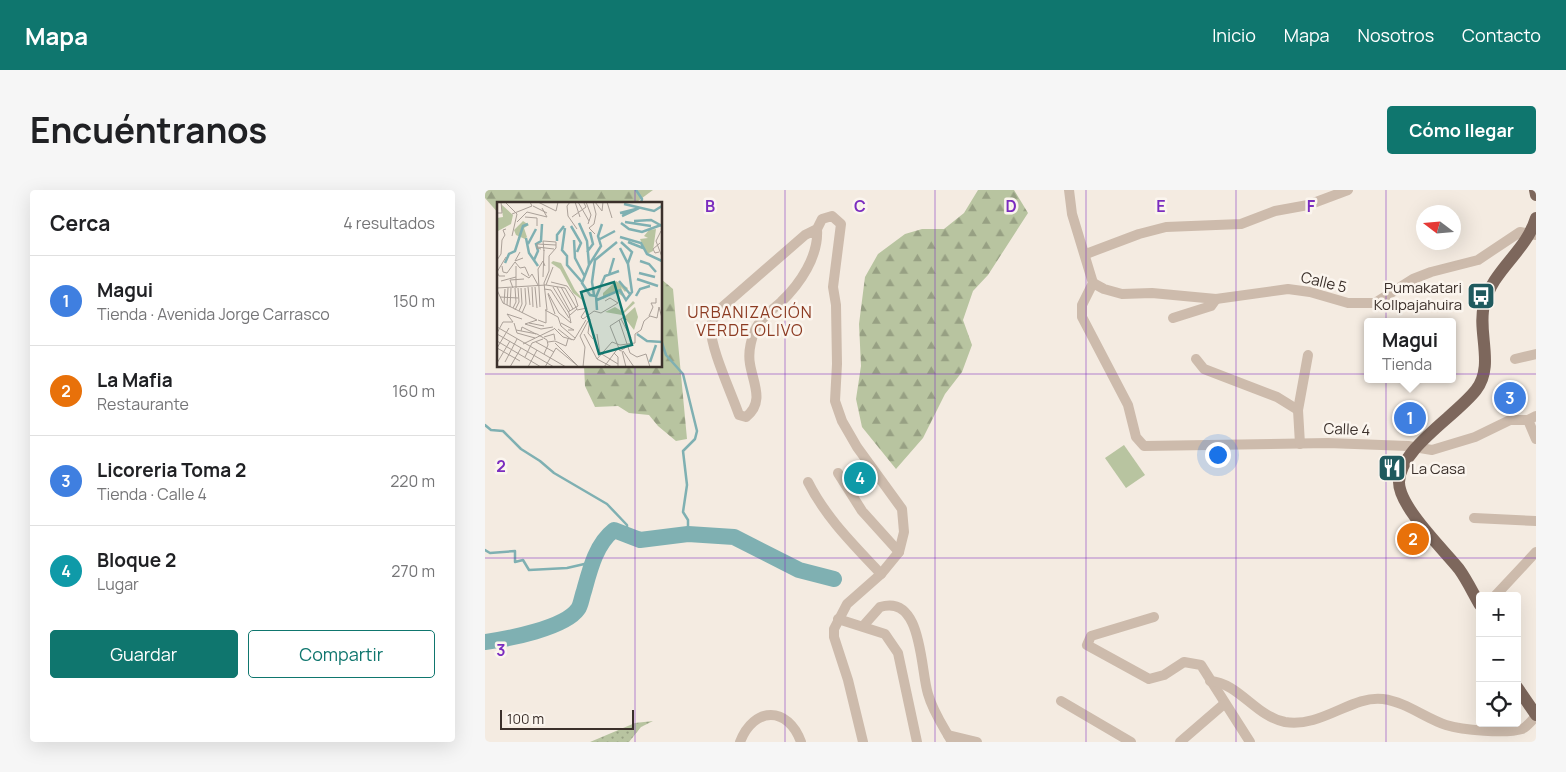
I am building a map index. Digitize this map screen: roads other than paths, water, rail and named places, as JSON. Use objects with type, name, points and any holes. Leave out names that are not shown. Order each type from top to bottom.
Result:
[{"type":"main road","points":[[1535,190],[1536,195]]},
{"type":"main road","points":[[1476,598],[1460,570],[1429,535],[1401,493],[1399,483],[1402,471],[1425,437],[1458,409],[1477,389],[1484,369],[1483,305],[1497,276],[1534,234],[1536,218]]},
{"type":"main road","points":[[1521,692],[1536,716]]},
{"type":"street","points":[[1069,190],[1072,214],[1086,254],[1093,282]]},
{"type":"street","points":[[1086,254],[1166,226],[1241,224],[1275,211],[1308,205],[1348,190]]},
{"type":"street","points":[[817,229],[805,235],[713,318],[711,328],[713,344],[739,415],[746,417],[752,412],[756,401],[757,388],[750,358],[752,337],[756,328],[784,299],[804,274],[818,240],[817,229],[822,219],[832,216],[841,224],[833,287],[837,364],[835,401],[842,421],[857,447],[901,509],[905,532],[899,552],[881,574],[847,604],[838,619],[834,637],[848,680],[863,742]]},
{"type":"street","name":"Calle 5","points":[[1093,282],[1104,289],[1122,294],[1152,293],[1216,299],[1288,289],[1311,292],[1348,303],[1375,303],[1413,279],[1431,272],[1478,260],[1520,232],[1534,234]]},
{"type":"street","name":"Calle 4","points":[[1093,282],[1083,305],[1082,317],[1129,404],[1136,437],[1144,446],[1328,442],[1408,446],[1416,449],[1432,450],[1475,437],[1510,420],[1532,418]]},
{"type":"street","points":[[1173,318],[1211,306],[1216,299]]},
{"type":"street","points":[[1515,359],[1536,354]]},
{"type":"street","points":[[1300,444],[1298,410],[1308,355]]},
{"type":"street","points":[[1196,360],[1204,369],[1277,397],[1298,410]]},
{"type":"street","points":[[1532,418],[1536,439]]},
{"type":"street","points":[[838,473],[862,511],[899,552]]},
{"type":"street","points":[[809,482],[817,499],[840,531],[881,574]]},
{"type":"street","points":[[1474,518],[1536,521]]},
{"type":"street","points":[[1499,592],[1536,552]]},
{"type":"street","points":[[864,625],[879,606],[895,604],[903,609],[913,625],[925,666],[927,694],[938,718],[950,738],[977,742]]},
{"type":"street","points":[[1154,617],[1091,636],[1087,644],[1149,679],[1164,675],[1184,662],[1201,665],[1224,704],[1250,742]]},
{"type":"street","points":[[838,619],[864,625],[885,634],[898,653],[917,742]]},
{"type":"street","points":[[1210,681],[1227,684],[1247,702],[1266,714],[1282,721],[1294,723],[1326,717],[1371,699],[1401,703],[1447,725],[1481,731],[1522,728],[1536,716]]},
{"type":"street","points":[[1061,701],[1131,742]]},
{"type":"street","points":[[1180,742],[1224,704]]},
{"type":"street","points":[[741,742],[746,728],[758,717],[770,715],[784,718],[796,729],[801,742]]},
{"type":"waterway","points":[[636,190],[642,199],[641,202]]},
{"type":"waterway","points":[[663,346],[666,355],[683,374],[697,431],[695,439],[683,451],[687,485],[683,512],[688,520],[688,534]]},
{"type":"waterway","points":[[485,425],[491,430],[503,431],[521,449],[554,473],[607,504],[627,525],[627,534]]},
{"type":"waterway","points":[[485,642],[549,627],[571,616],[580,605],[591,566],[598,550],[614,530],[640,540],[688,534],[734,537],[799,570],[834,579]]},
{"type":"waterway","points":[[485,550],[490,553],[515,551],[515,562],[523,560],[529,570],[567,568],[593,562]]},
{"type":"place","name":"Pumakatari Kollpajahuira","points":[[1481,296]]},
{"type":"place","name":"Licoreria Toma 2","points":[[1510,398]]},
{"type":"place","name":"Magui","points":[[1410,418]]},
{"type":"place","name":"La Casa","points":[[1392,468]]},
{"type":"place","name":"Bloque 2","points":[[860,478]]},
{"type":"place","name":"La Mafia","points":[[1413,539]]},
{"type":"district","name":"URBANIZACIÓN VERDE OLIVO","points":[[750,321]]}]
